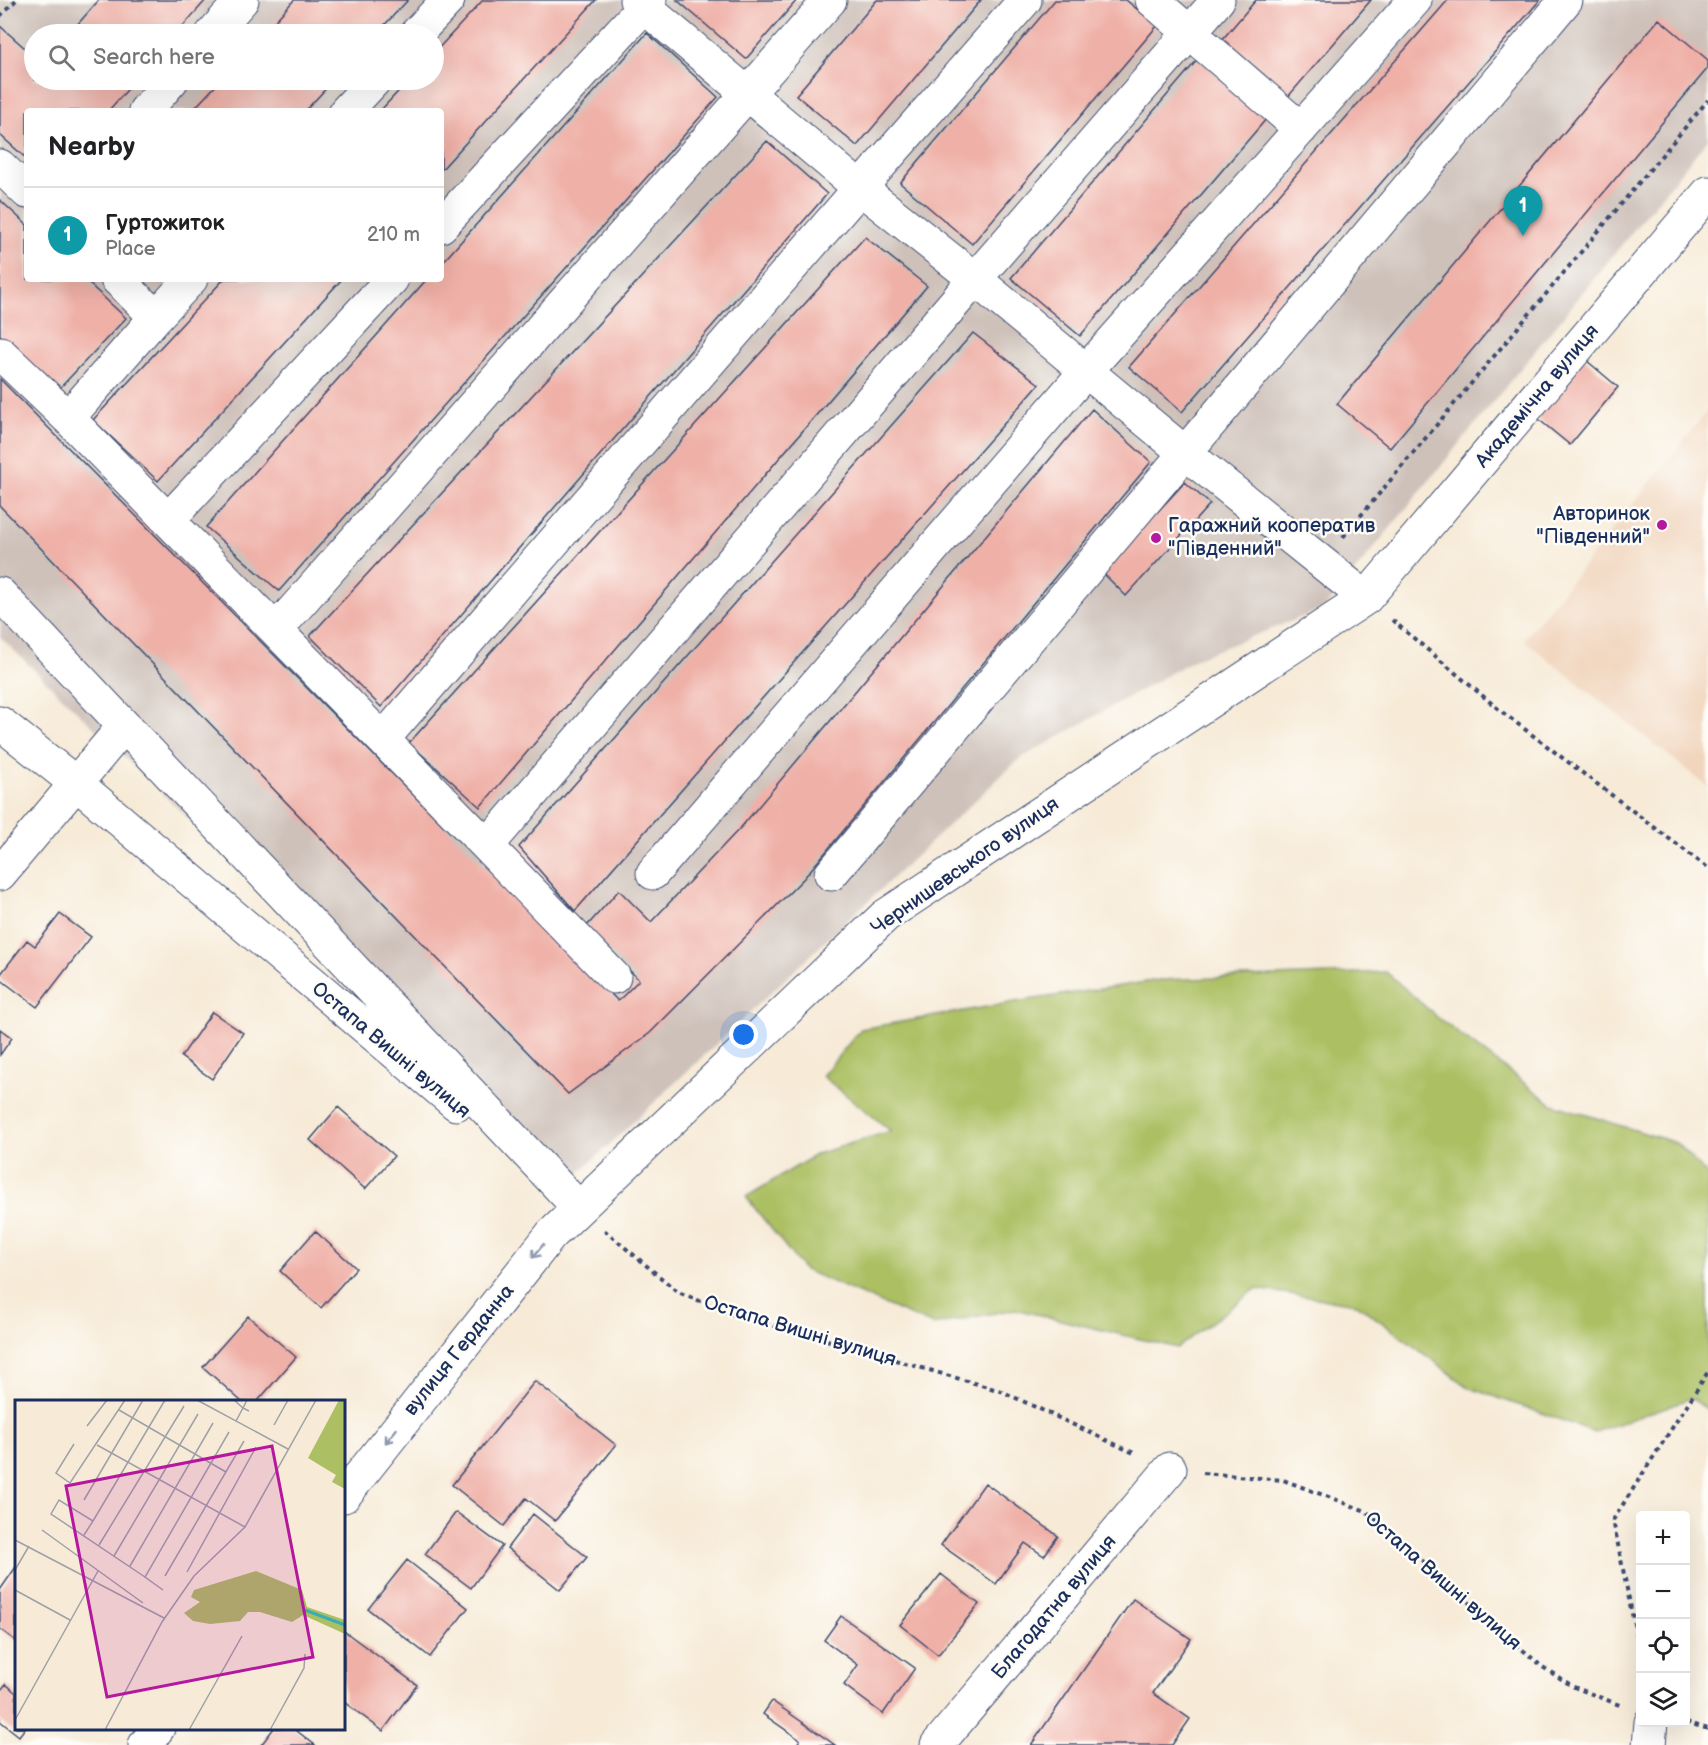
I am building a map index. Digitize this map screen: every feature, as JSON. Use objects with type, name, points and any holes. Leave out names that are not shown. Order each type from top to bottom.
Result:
[{"type":"street","points":[[221,24],[242,0]]},
{"type":"street","points":[[425,24],[448,0]]},
{"type":"street","points":[[276,630],[830,0]]},
{"type":"street","points":[[383,739],[860,188],[1026,0]]},
{"type":"street","points":[[1152,0],[1301,129]]},
{"type":"street","points":[[487,846],[1218,0]]},
{"type":"street","points":[[653,873],[1086,371],[1415,0]]},
{"type":"street","points":[[831,874],[1566,0]]},
{"type":"street","points":[[444,223],[644,2],[860,188],[1366,598]]},
{"type":"street","points":[[148,108],[163,90]]},
{"type":"street","points":[[349,108],[366,90]]},
{"type":"street","points":[[0,166],[24,189]]},
{"type":"street","name":"Академічна вулиця","points":[[1366,598],[1708,193]]},
{"type":"street","points":[[120,282],[156,317]]},
{"type":"street","points":[[68,418],[188,282]]},
{"type":"street","points":[[168,520],[389,282]]},
{"type":"street","points":[[0,353],[68,418],[614,977]]},
{"type":"street","points":[[0,594],[579,1208]]},
{"type":"street","name":"Чернишевського вулиця","points":[[579,1208],[885,916],[1366,598]]},
{"type":"street","name":"Остапа Вишні вулиця","points":[[0,723],[77,784],[579,1208]]},
{"type":"street","points":[[0,874],[124,726]]},
{"type":"street","name":"вулиця Герданна","points":[[345,1495],[551,1235],[579,1208]]},
{"type":"street","name":"Благодатна вулиця","points":[[937,1745],[1170,1469]]},
{"type":"street","points":[[1643,1727],[1649,1745]]},
{"type":"street","points":[[145,1745],[156,1730]]},
{"type":"path","points":[[0,16],[16,0]]},
{"type":"path","points":[[1323,562],[1708,100]]},
{"type":"path","points":[[1366,598],[1502,712],[1708,868]]},
{"type":"path","name":"Остапа Вишні вулиця","points":[[579,1208],[678,1292],[734,1315],[1001,1391],[1170,1469],[1283,1480],[1366,1511],[1540,1666],[1574,1687],[1636,1713]]},
{"type":"path","points":[[1636,1629],[1613,1520],[1708,1372]]},
{"type":"path","points":[[1690,1723],[1708,1729]]},
{"type":"shaded area","points":[[0,0],[1708,0],[1708,139],[1325,608],[1197,658],[1018,760],[577,1175],[520,1139],[0,637]]},
{"type":"shaded area","name":"Авторинок \"Південний\"","points":[[1708,410],[1708,787],[1524,640]]},
{"type":"green space","points":[[1386,972],[1437,1017],[1552,1104],[1676,1143],[1708,1176],[1708,1410],[1691,1398],[1595,1432],[1470,1388],[1357,1304],[1256,1289],[1177,1348],[1015,1309],[933,1325],[804,1270],[746,1197],[817,1154],[891,1131],[822,1076],[861,1029],[1159,980]]},
{"type":"building","points":[[99,0],[206,0],[185,24],[78,24]]},
{"type":"building","points":[[294,0],[408,0],[385,24],[272,24]]},
{"type":"building","points":[[483,0],[596,0],[444,167],[444,108],[383,108],[400,90],[444,90],[444,42]]},
{"type":"building","points":[[677,0],[797,0],[746,59]]},
{"type":"building","points":[[877,0],[981,0],[857,146],[796,95]]},
{"type":"building","points":[[1055,0],[1126,0],[1157,26],[972,244],[900,183]]},
{"type":"building","points":[[1256,0],[1371,0],[1287,98],[1221,41]]},
{"type":"building","points":[[1448,0],[1540,0],[1182,412],[1129,367]]},
{"type":"building","points":[[1659,19],[1708,60],[1708,68],[1390,448],[1337,404]]},
{"type":"building","points":[[0,26],[24,47],[24,90],[127,90],[111,108],[24,108],[24,156],[0,135]]},
{"type":"building","points":[[647,33],[718,97],[279,591],[206,527],[424,282],[444,282],[444,261]]},
{"type":"building","points":[[1198,59],[1267,118],[1080,336],[1011,278]]},
{"type":"building","points":[[212,90],[325,90],[308,108],[195,108]]},
{"type":"building","points":[[767,141],[827,194],[381,707],[310,636]]},
{"type":"building","points":[[0,200],[24,222],[24,282],[87,282],[126,318],[58,390],[0,335]]},
{"type":"building","points":[[865,237],[927,286],[480,807],[409,743]]},
{"type":"building","points":[[221,282],[339,282],[158,481],[93,420]]},
{"type":"building","points":[[973,333],[1039,384],[575,911],[519,847]]},
{"type":"building","points":[[1580,355],[1618,387],[1570,445],[1532,414]]},
{"type":"building","points":[[0,379],[618,1001],[639,980],[586,927],[619,890],[651,922],[743,825],[1092,409],[1151,462],[804,878],[650,1033],[568,1094],[0,506]]},
{"type":"building","name":"Гаражний кооператив \"Південний\"","points":[[1185,482],[1210,504],[1126,596],[1102,572]]},
{"type":"building","points":[[60,914],[91,937],[37,1007],[0,979],[0,975],[27,940],[35,946]]},
{"type":"building","points":[[212,1012],[243,1033],[212,1079],[181,1057]]},
{"type":"building","points":[[0,1029],[12,1038],[0,1055]]},
{"type":"building","points":[[338,1107],[394,1156],[365,1189],[310,1140]]},
{"type":"building","points":[[315,1231],[356,1268],[321,1308],[280,1271]]},
{"type":"building","points":[[248,1316],[296,1357],[259,1400],[240,1400],[203,1367]]},
{"type":"building","points":[[535,1381],[616,1445],[555,1521],[526,1498],[504,1526],[452,1485]]},
{"type":"building","points":[[985,1483],[1058,1536],[1044,1556],[1025,1543],[996,1584],[941,1545]]},
{"type":"building","points":[[456,1512],[502,1546],[471,1588],[425,1554]]},
{"type":"building","points":[[533,1514],[587,1557],[560,1590],[507,1548]]},
{"type":"building","points":[[407,1560],[468,1608],[430,1657],[368,1609]]},
{"type":"building","points":[[15,1568],[15,1640],[0,1629],[0,1590]]},
{"type":"building","points":[[941,1574],[979,1604],[938,1655],[900,1625]]},
{"type":"building","points":[[1133,1599],[1191,1639],[1153,1693],[1190,1719],[1172,1745],[1031,1745]]},
{"type":"building","points":[[841,1616],[915,1668],[883,1714],[844,1685],[858,1665],[824,1640]]},
{"type":"building","points":[[345,1632],[417,1685],[383,1731],[345,1703]]},
{"type":"building","points":[[6,1684],[15,1692],[15,1730],[24,1730],[19,1736],[0,1721],[0,1691]]},
{"type":"building","points":[[772,1701],[835,1745],[796,1745],[800,1740],[763,1714]]},
{"type":"building","points":[[272,1730],[296,1730],[315,1745],[261,1745]]},
{"type":"place","name":"Гуртожиток","points":[[1523,236]]},
{"type":"place","name":"Авторинок \"Південний\"","points":[[1662,525]]},
{"type":"place","name":"Гаражний кооператив \"Південний\"","points":[[1156,538]]}]
